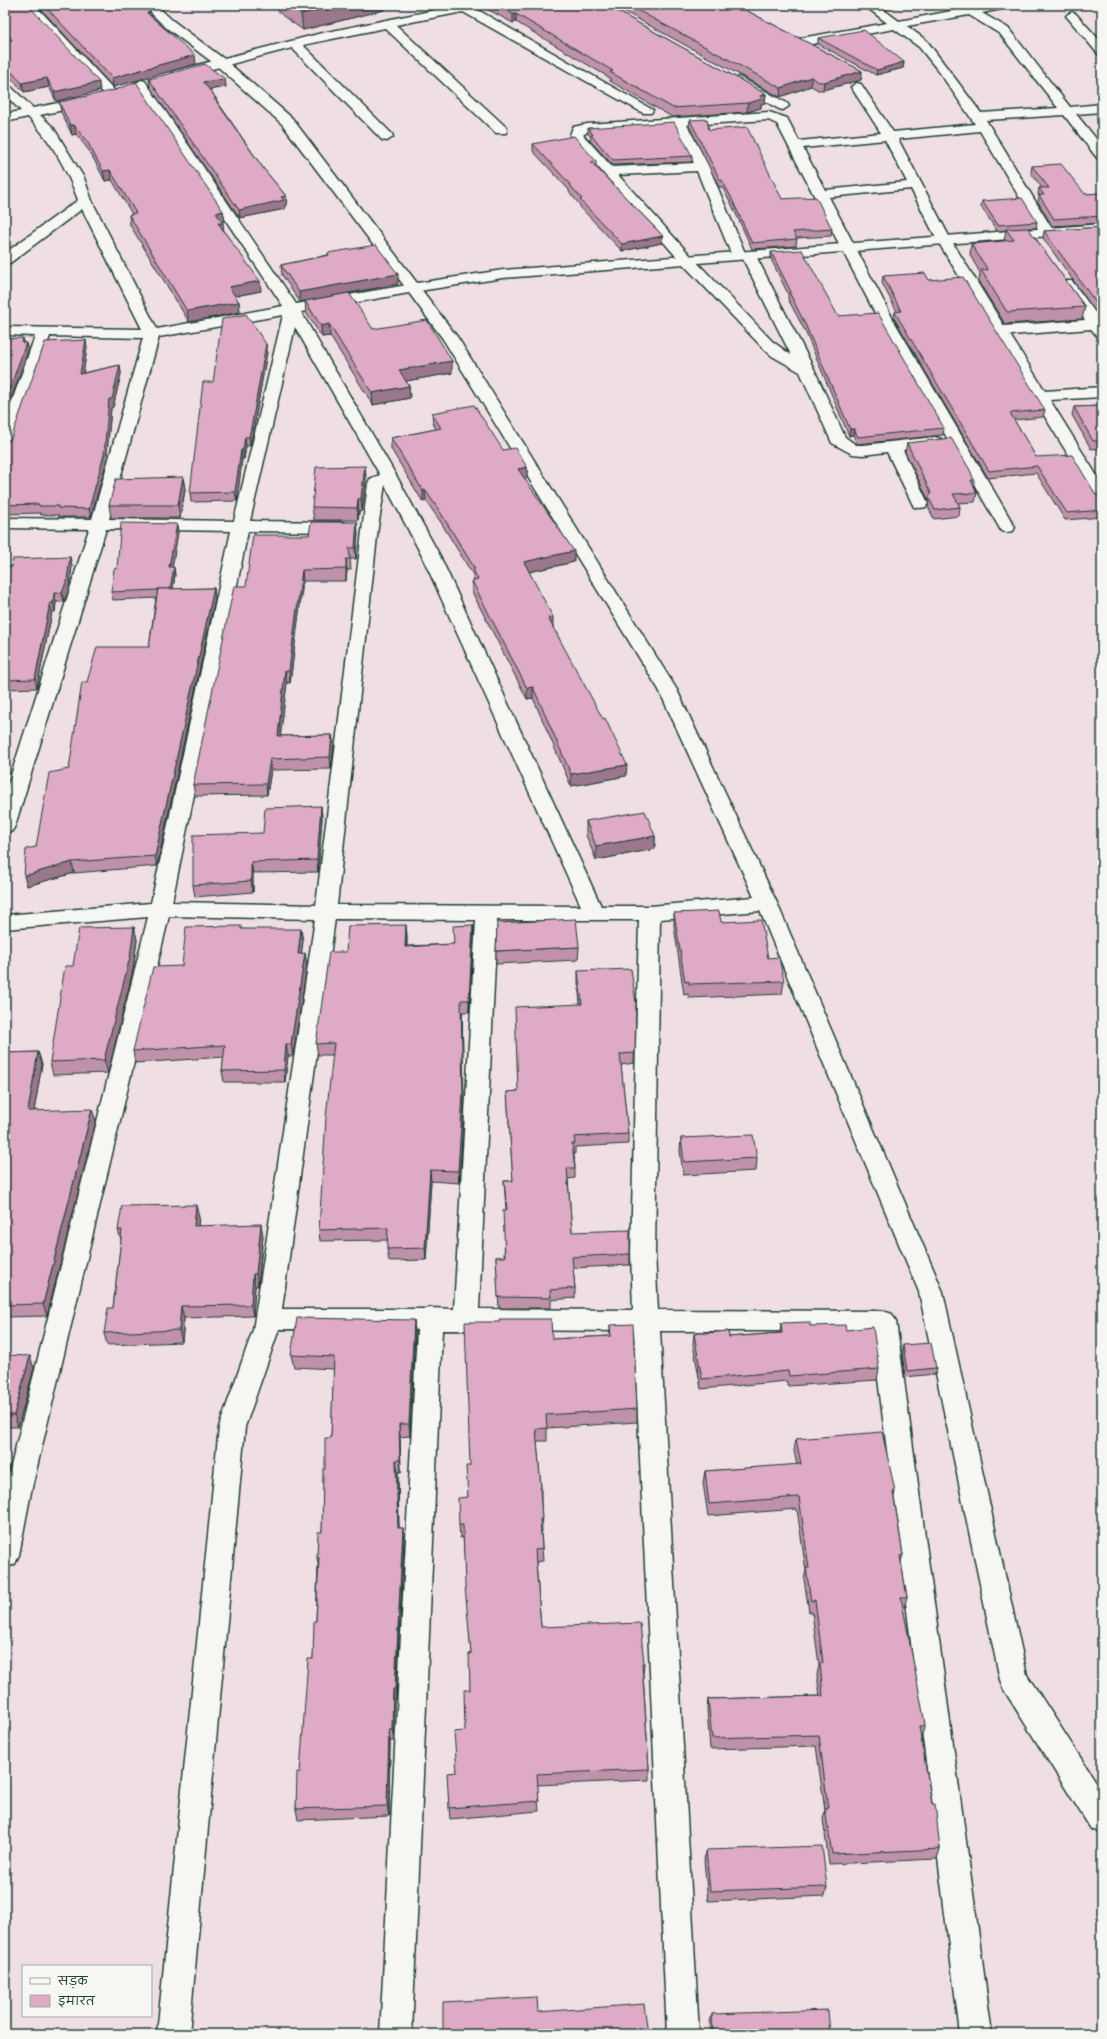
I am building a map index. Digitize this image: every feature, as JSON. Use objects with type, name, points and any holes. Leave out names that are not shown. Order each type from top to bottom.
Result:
[{"type":"street","points":[[29,5],[112,95]]},
{"type":"street","points":[[150,5],[168,23],[220,62],[287,121],[450,338],[668,690],[767,903],[931,1292],[1014,1680],[1102,1818]]},
{"type":"street","points":[[170,76],[295,44],[387,23],[479,5]]},
{"type":"street","points":[[870,5],[923,44],[944,70],[983,125],[1047,232]]},
{"type":"street","points":[[801,42],[896,25],[967,8],[1007,5]]},
{"type":"street","points":[[463,7],[647,110]]},
{"type":"street","points":[[967,8],[1004,31],[1102,155]]},
{"type":"street","points":[[1072,16],[1102,51]]},
{"type":"street","points":[[387,23],[501,130]]},
{"type":"street","points":[[787,35],[820,53]]},
{"type":"street","points":[[295,44],[387,137]]},
{"type":"street","points":[[729,76],[783,106]]},
{"type":"street","points":[[5,118],[112,95],[148,82],[292,309],[389,477],[431,556],[594,912]]},
{"type":"street","points":[[857,86],[889,135],[944,240],[1102,497]]},
{"type":"street","points":[[5,88],[48,130],[72,171],[85,201],[152,334],[99,525],[6,816]]},
{"type":"street","points":[[795,145],[983,125],[1068,111],[1102,108]]},
{"type":"street","points":[[806,370],[777,353],[767,344],[686,259],[576,135],[578,130],[587,128],[769,116],[778,118],[782,121],[821,194],[846,248],[955,440],[1007,527]]},
{"type":"street","points":[[679,122],[702,166],[744,256],[806,370],[838,440],[852,449],[863,450],[955,440]]},
{"type":"street","points":[[1062,124],[1077,123]]},
{"type":"street","points":[[983,125],[1001,129]]},
{"type":"street","points":[[608,172],[702,166]]},
{"type":"street","points":[[821,194],[914,185]]},
{"type":"street","points":[[5,260],[85,201]]},
{"type":"street","points":[[5,331],[152,334],[413,288],[503,274],[1102,228]]},
{"type":"street","points":[[1030,233],[1039,246]]},
{"type":"street","points":[[1058,272],[1098,328]]},
{"type":"street","points":[[5,1555],[11,1491],[160,909],[241,525],[292,309]]},
{"type":"street","points":[[1001,331],[1098,328]]},
{"type":"street","points":[[5,444],[44,331]]},
{"type":"street","points":[[1041,396],[1102,392]]},
{"type":"street","points":[[893,447],[920,503]]},
{"type":"street","points":[[173,2034],[232,1427],[266,1330],[268,1319],[326,912],[376,483],[389,477]]},
{"type":"street","points":[[5,523],[370,527]]},
{"type":"street","points":[[5,922],[160,909],[326,912],[650,913],[767,903]]},
{"type":"street","points":[[466,1318],[487,912]]},
{"type":"street","points":[[650,913],[643,1252],[645,1319],[683,2034]]},
{"type":"street","points":[[396,2034],[430,1318]]},
{"type":"street","points":[[268,1319],[466,1318],[883,1321],[976,2034]]},
{"type":"building","points":[[5,5],[28,5],[99,82],[54,92],[47,78],[22,83],[8,68],[5,68],[5,41],[12,40],[5,31]]},
{"type":"building","points":[[44,5],[143,5],[151,12],[147,13],[195,55],[112,78]]},
{"type":"building","points":[[288,5],[338,5],[301,14]]},
{"type":"building","points":[[495,5],[606,5],[766,94],[760,96],[762,99],[748,103],[673,108],[610,72],[613,71],[516,14]]},
{"type":"building","points":[[628,5],[736,5],[862,71],[824,82],[819,82],[811,77],[781,88]]},
{"type":"building","points":[[864,30],[904,62],[877,70],[818,38]]},
{"type":"building","points":[[205,64],[225,79],[203,82],[216,98],[214,98],[263,168],[286,196],[281,197],[284,200],[239,210],[149,79]]},
{"type":"building","points":[[136,82],[223,211],[216,213],[223,223],[218,223],[260,281],[229,287],[239,302],[187,311],[129,215],[136,213],[110,170],[103,171],[88,143],[74,125],[70,125],[59,102],[115,90]]},
{"type":"building","points":[[707,119],[709,130],[747,127],[782,199],[816,197],[832,229],[793,232],[797,239],[752,243],[731,197],[722,180],[720,180],[690,120]]},
{"type":"building","points":[[674,122],[692,156],[613,160],[591,135],[593,135],[588,128]]},
{"type":"building","points":[[574,136],[596,161],[591,162],[663,236],[622,244],[580,200],[582,199],[570,184],[533,144]]},
{"type":"building","points":[[1061,164],[1085,194],[1102,193],[1102,216],[1054,219],[1039,195],[1044,195],[1039,188],[1049,188],[1032,166]]},
{"type":"building","points":[[1022,198],[1037,222],[998,225],[982,201]]},
{"type":"building","points":[[1102,227],[1102,311],[1044,231]]},
{"type":"building","points":[[1028,228],[1085,307],[1007,312],[981,270],[988,270],[971,244],[1014,240],[1006,229]]},
{"type":"building","points":[[376,245],[398,274],[299,292],[281,265],[329,255],[328,253]]},
{"type":"building","points":[[802,250],[838,316],[878,313],[944,428],[858,437],[854,429],[850,429],[805,324],[789,292],[791,292],[771,252]]},
{"type":"building","points":[[925,273],[929,280],[963,277],[1045,410],[1010,413],[1036,457],[1072,455],[1096,495],[1102,497],[1102,510],[1067,513],[1037,466],[989,471],[896,314],[895,312],[901,311],[883,276]]},
{"type":"building","points":[[349,293],[373,329],[427,320],[452,361],[399,370],[409,386],[372,393],[329,324],[321,326],[305,301]]},
{"type":"building","points":[[246,314],[266,344],[249,437],[245,437],[243,450],[241,450],[235,492],[190,493],[203,382],[213,382],[222,319]]},
{"type":"building","points":[[23,338],[22,343],[26,343],[5,402],[5,339]]},
{"type":"building","points":[[86,340],[80,374],[120,365],[112,399],[109,399],[104,455],[89,509],[58,508],[58,506],[39,506],[39,504],[5,505],[5,441],[10,440],[12,436],[45,342]]},
{"type":"building","points":[[474,405],[503,450],[515,448],[527,467],[518,469],[574,551],[524,562],[553,617],[548,618],[603,719],[605,718],[627,765],[571,774],[533,687],[527,688],[472,581],[478,580],[473,569],[475,569],[439,510],[425,490],[423,491],[391,438],[441,428],[432,413]]},
{"type":"building","points":[[1102,406],[1102,440],[1093,441],[1074,407]]},
{"type":"building","points":[[951,438],[970,470],[974,480],[971,480],[977,493],[953,494],[960,507],[935,510],[929,498],[931,493],[907,443]]},
{"type":"building","points":[[365,466],[361,499],[358,499],[357,508],[312,507],[316,467]]},
{"type":"building","points":[[183,477],[178,505],[109,505],[116,479]]},
{"type":"building","points":[[311,522],[357,522],[355,548],[349,548],[350,559],[346,559],[346,569],[302,570],[289,671],[285,671],[278,736],[332,735],[330,757],[270,759],[266,784],[193,785],[234,586],[246,586],[253,535],[309,535]]},
{"type":"building","points":[[121,523],[177,524],[169,567],[174,567],[170,589],[111,592],[114,569],[117,568]]},
{"type":"building","points":[[70,557],[67,580],[62,593],[54,593],[53,603],[50,603],[35,679],[5,680],[5,567],[12,567],[13,559]]},
{"type":"building","points":[[214,588],[155,856],[72,862],[24,876],[26,849],[36,847],[49,773],[69,769],[82,682],[87,682],[97,647],[149,647],[158,589]]},
{"type":"building","points":[[321,806],[317,860],[251,862],[251,881],[193,885],[193,835],[263,833],[265,808]]},
{"type":"building","points":[[645,811],[655,836],[596,846],[586,821]]},
{"type":"building","points":[[719,911],[721,922],[761,920],[768,958],[779,957],[784,981],[689,984],[689,981],[685,982],[674,913]]},
{"type":"building","points":[[576,919],[579,947],[496,951],[497,923]]},
{"type":"building","points":[[406,925],[405,947],[454,944],[453,926],[473,925],[469,1000],[461,1000],[463,1094],[458,1171],[430,1170],[425,1248],[387,1249],[388,1228],[319,1230],[326,1117],[334,1043],[316,1044],[329,952],[346,952],[348,926]]},
{"type":"building","points":[[241,926],[241,929],[301,929],[298,954],[305,953],[291,1044],[286,1044],[284,1070],[222,1071],[225,1045],[133,1051],[153,967],[182,966],[186,927]]},
{"type":"building","points":[[134,927],[130,957],[104,1060],[50,1062],[65,966],[73,966],[79,928]]},
{"type":"building","points":[[631,969],[636,1003],[635,1053],[620,1054],[628,1134],[574,1137],[575,1144],[572,1144],[575,1168],[567,1168],[572,1232],[630,1230],[630,1254],[572,1257],[575,1288],[550,1290],[551,1298],[498,1297],[496,1257],[505,1257],[503,1210],[507,1210],[504,1181],[513,1181],[507,1092],[518,1091],[515,1007],[582,1004],[578,971]]},
{"type":"building","points":[[38,1052],[28,1111],[92,1109],[43,1304],[5,1305],[5,1184],[8,1170],[5,1170],[5,1053]]},
{"type":"building","points":[[753,1135],[757,1158],[684,1162],[681,1138]]},
{"type":"building","points":[[196,1205],[194,1226],[261,1224],[256,1274],[253,1274],[251,1305],[181,1306],[179,1330],[104,1333],[108,1308],[113,1308],[122,1230],[118,1230],[122,1206]]},
{"type":"building","points":[[297,1318],[414,1320],[409,1424],[399,1424],[400,1460],[396,1460],[398,1528],[403,1528],[395,1689],[393,1689],[392,1730],[389,1730],[387,1806],[296,1809],[297,1772],[300,1772],[308,1659],[313,1659],[314,1621],[316,1621],[319,1557],[317,1557],[318,1532],[322,1532],[325,1438],[331,1438],[334,1357],[291,1355]]},
{"type":"building","points":[[499,1319],[551,1319],[552,1339],[611,1336],[610,1325],[633,1324],[637,1409],[546,1415],[547,1428],[536,1429],[541,1488],[542,1519],[540,1519],[542,1549],[535,1550],[541,1627],[640,1623],[644,1663],[642,1663],[649,1769],[537,1774],[539,1801],[449,1808],[447,1773],[457,1772],[454,1732],[465,1731],[464,1690],[470,1690],[469,1654],[471,1654],[465,1586],[463,1525],[459,1525],[458,1498],[468,1497],[466,1466],[470,1466],[465,1322],[500,1322]]},
{"type":"building","points":[[810,1322],[810,1326],[845,1325],[846,1330],[873,1327],[879,1369],[789,1376],[788,1371],[702,1379],[694,1334],[728,1331],[729,1337],[782,1333],[781,1323]]},
{"type":"building","points":[[931,1343],[936,1368],[907,1371],[903,1345]]},
{"type":"building","points":[[5,1355],[30,1356],[14,1415],[5,1415]]},
{"type":"building","points":[[882,1432],[895,1492],[893,1492],[903,1555],[900,1556],[907,1597],[901,1597],[924,1718],[925,1726],[919,1726],[932,1804],[935,1804],[940,1849],[832,1854],[825,1809],[828,1809],[819,1735],[712,1738],[708,1699],[823,1696],[820,1663],[823,1663],[815,1600],[811,1601],[806,1568],[809,1568],[799,1497],[709,1504],[705,1471],[801,1464],[796,1439]]},
{"type":"building","points":[[822,1846],[827,1887],[710,1891],[706,1850]]},
{"type":"building","points":[[537,1997],[538,2012],[644,2004],[648,2034],[443,2034],[443,2002]]},
{"type":"building","points":[[828,2010],[830,2034],[713,2034],[712,2014]]}]
